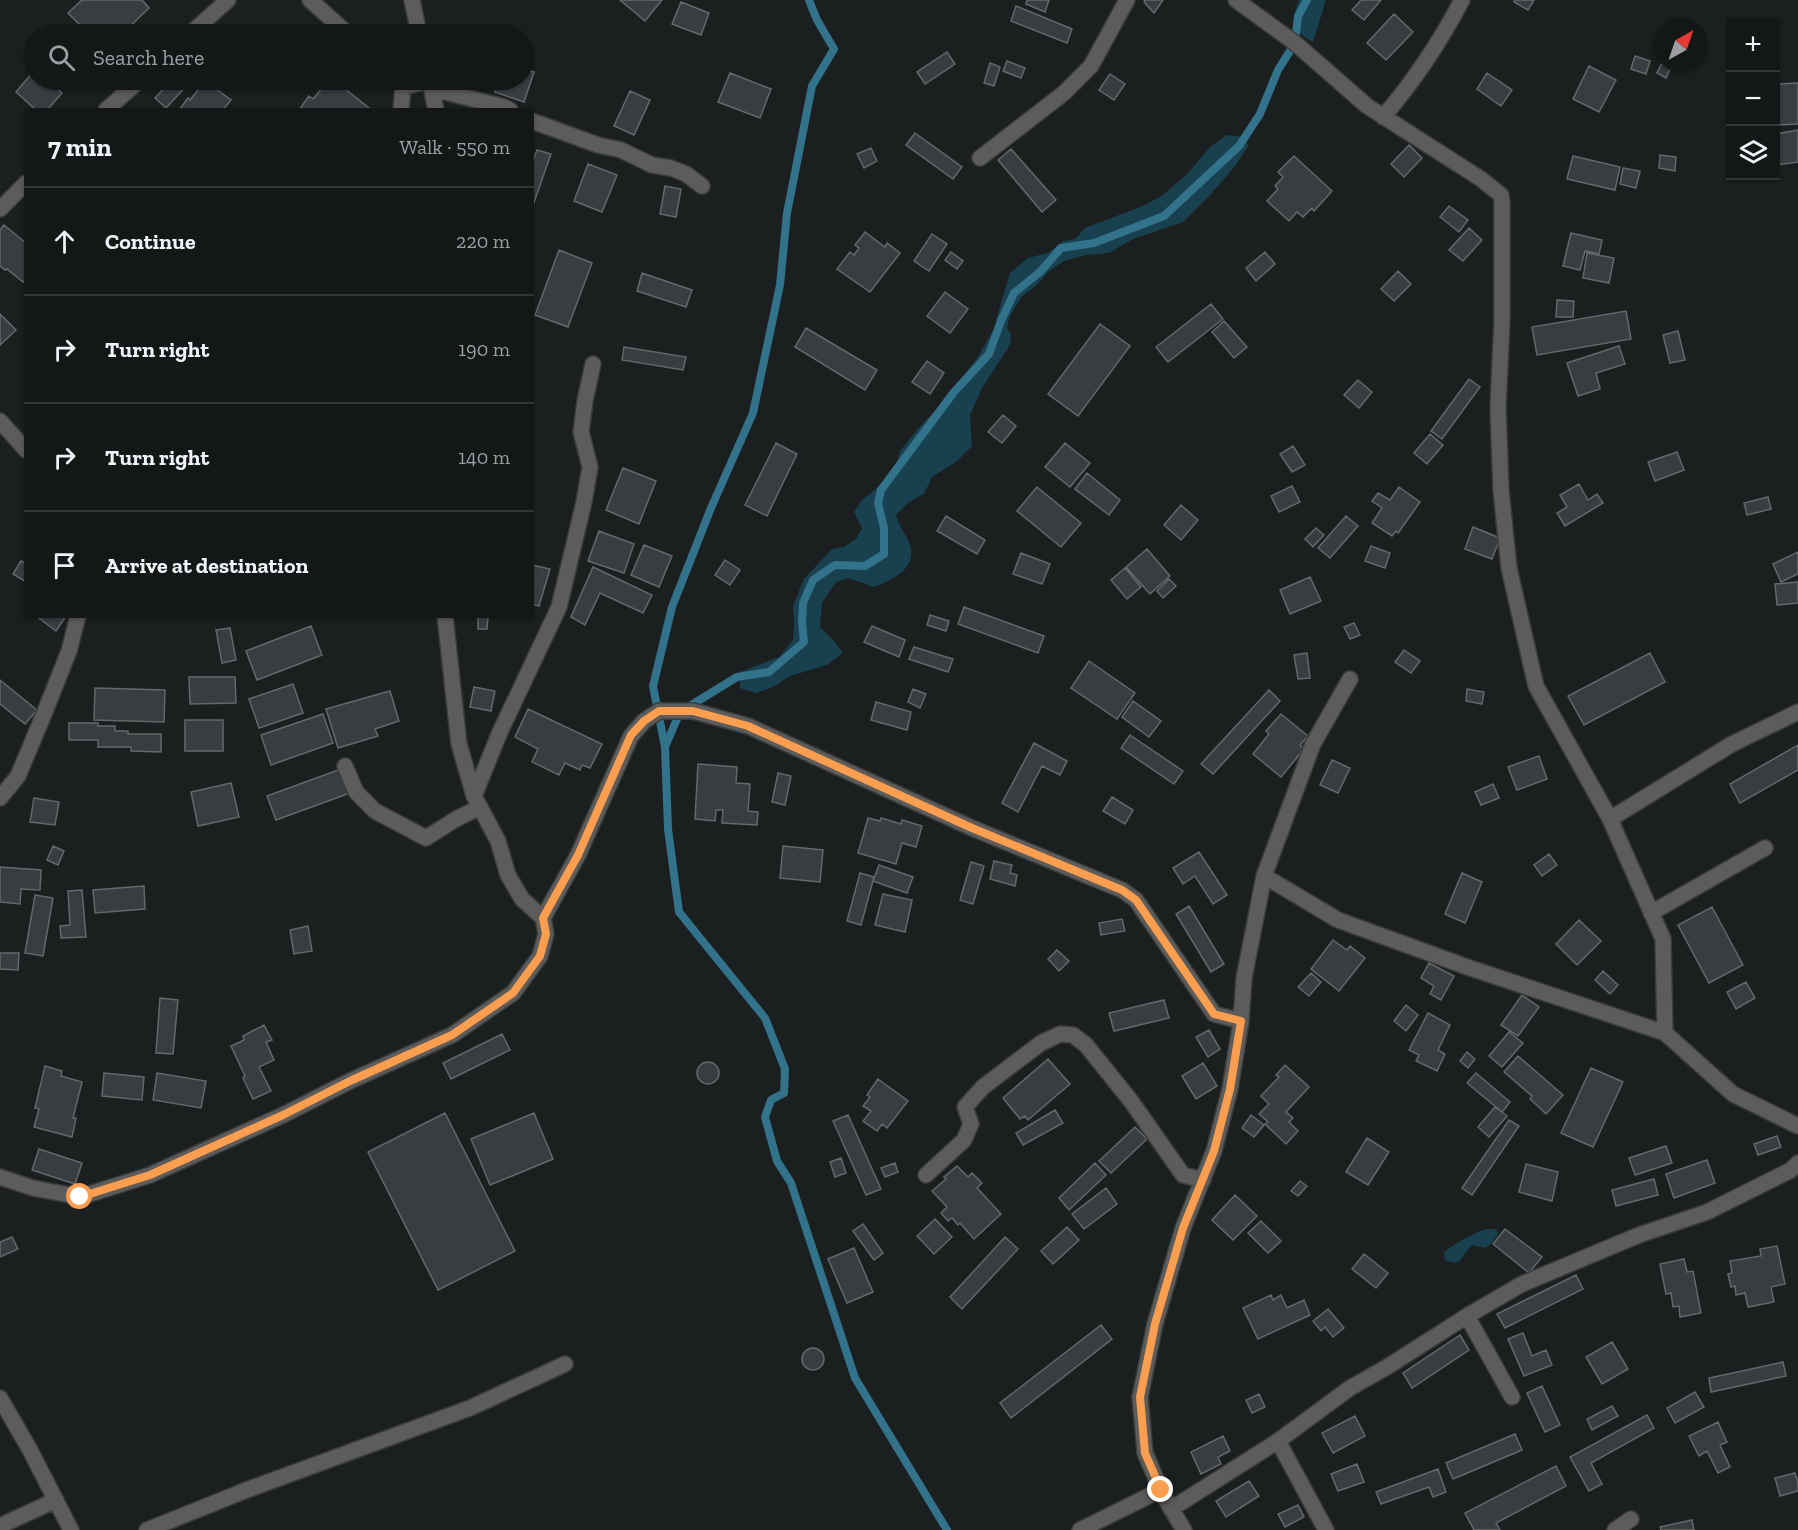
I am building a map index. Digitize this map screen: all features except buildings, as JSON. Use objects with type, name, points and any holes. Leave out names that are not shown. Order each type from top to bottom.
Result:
[{"type":"street","points":[[201,24],[228,0]]},
{"type":"street","points":[[310,0],[337,24]]},
{"type":"street","points":[[412,0],[417,24]]},
{"type":"street","points":[[980,158],[1064,93],[1091,66],[1127,0]]},
{"type":"street","points":[[1236,0],[1295,43],[1366,106],[1481,179],[1501,195],[1502,320],[1498,408],[1509,568],[1536,686],[1610,819],[1663,939],[1665,1033]]},
{"type":"street","points":[[1383,117],[1408,88],[1462,0]]},
{"type":"street","points":[[108,108],[129,90]]},
{"type":"street","points":[[400,90],[401,108]]},
{"type":"street","points":[[431,90],[436,108]]},
{"type":"street","points":[[440,90],[507,108]]},
{"type":"street","points":[[534,122],[598,145],[621,150],[652,165],[671,168],[686,174],[702,186]]},
{"type":"street","points":[[0,209],[24,185]]},
{"type":"street","points":[[345,766],[356,792],[375,811],[426,838],[477,802],[500,732],[559,607],[590,467],[581,432],[593,364]]},
{"type":"street","points":[[0,421],[24,448]]},
{"type":"street","points":[[0,798],[18,776],[69,651],[77,618]]},
{"type":"street","points":[[0,1177],[33,1188],[80,1197],[160,1170],[452,1035],[513,993],[540,956],[546,934],[543,918],[522,899],[508,874],[498,841],[477,802],[459,744],[445,618]]},
{"type":"street","points":[[1184,1530],[1161,1490],[1145,1453],[1140,1397],[1155,1324],[1179,1238],[1214,1151],[1230,1089],[1241,1021],[1244,978],[1264,876],[1313,744],[1350,679]]},
{"type":"street","points":[[543,918],[578,855],[631,735],[644,721],[659,711],[693,711],[748,726],[972,828],[1122,890],[1136,900],[1214,1014],[1241,1021]]},
{"type":"street","points":[[1610,819],[1731,744],[1798,712]]},
{"type":"street","points":[[1651,913],[1766,848]]},
{"type":"street","points":[[1264,876],[1338,920],[1470,968],[1665,1033],[1733,1094],[1798,1126]]},
{"type":"street","points":[[926,1175],[964,1140],[971,1124],[965,1107],[984,1087],[1041,1043],[1060,1034],[1073,1035],[1086,1045],[1131,1101],[1183,1175],[1203,1179]]},
{"type":"street","points":[[1171,1509],[1278,1441],[1350,1388],[1374,1376],[1467,1316],[1522,1284],[1639,1235],[1707,1212],[1791,1170],[1798,1163]]},
{"type":"street","points":[[1467,1316],[1512,1397]]},
{"type":"street","points":[[147,1530],[244,1491],[470,1408],[565,1364]]},
{"type":"street","points":[[0,1398],[71,1530]]},
{"type":"street","points":[[1278,1441],[1326,1530]]},
{"type":"street","points":[[1080,1530],[1161,1490]]},
{"type":"street","points":[[0,1526],[56,1500]]},
{"type":"street","points":[[1615,1530],[1632,1519]]},
{"type":"shaded area","points":[[1299,0],[1326,0],[1313,42],[1301,34],[1295,25]]},
{"type":"shaded area","points":[[1227,135],[1245,137],[1248,146],[1236,165],[1183,222],[1133,239],[1109,253],[1086,255],[1064,261],[1049,271],[1037,285],[1022,296],[1010,316],[1007,327],[1011,335],[1010,345],[982,388],[970,415],[972,446],[956,462],[932,477],[924,494],[909,502],[896,515],[910,545],[910,561],[907,567],[896,577],[874,587],[848,578],[836,582],[822,603],[820,627],[843,653],[827,665],[790,676],[773,687],[756,693],[740,688],[740,672],[779,657],[793,640],[793,606],[804,579],[832,549],[844,547],[856,539],[862,528],[854,512],[862,500],[889,474],[897,462],[900,451],[976,360],[993,330],[1010,273],[1028,258],[1048,253],[1063,241],[1075,239],[1085,228],[1143,206],[1163,195],[1187,174],[1210,147]]},
{"type":"shaded area","points":[[1486,1229],[1496,1229],[1498,1234],[1486,1248],[1473,1245],[1459,1261],[1455,1263],[1445,1260],[1444,1253],[1447,1250]]},
{"type":"waterway","points":[[809,0],[817,20],[834,49],[812,86],[787,213],[780,285],[753,413],[711,508],[672,607],[653,686],[665,747],[668,829],[679,912],[765,1018],[785,1069],[784,1093],[771,1100],[765,1117],[777,1161],[791,1183],[855,1378],[947,1530]]},
{"type":"waterway","points":[[665,747],[680,712],[737,677],[769,672],[804,642],[803,603],[813,580],[835,565],[865,566],[884,554],[884,528],[878,503],[881,490],[954,392],[989,354],[1014,293],[1040,272],[1061,248],[1094,243],[1164,216],[1239,146],[1260,114],[1278,70],[1295,43],[1298,16],[1307,0]]},
{"type":"route","points":[[80,1197],[150,1175],[283,1115],[350,1081],[452,1035],[513,993],[540,956],[546,934],[543,918],[578,855],[631,735],[644,721],[659,711],[693,711],[710,715],[748,726],[972,828],[1122,890],[1136,900],[1214,1014],[1241,1021],[1230,1089],[1214,1151],[1183,1228],[1155,1324],[1140,1397],[1145,1453],[1161,1490]]}]
